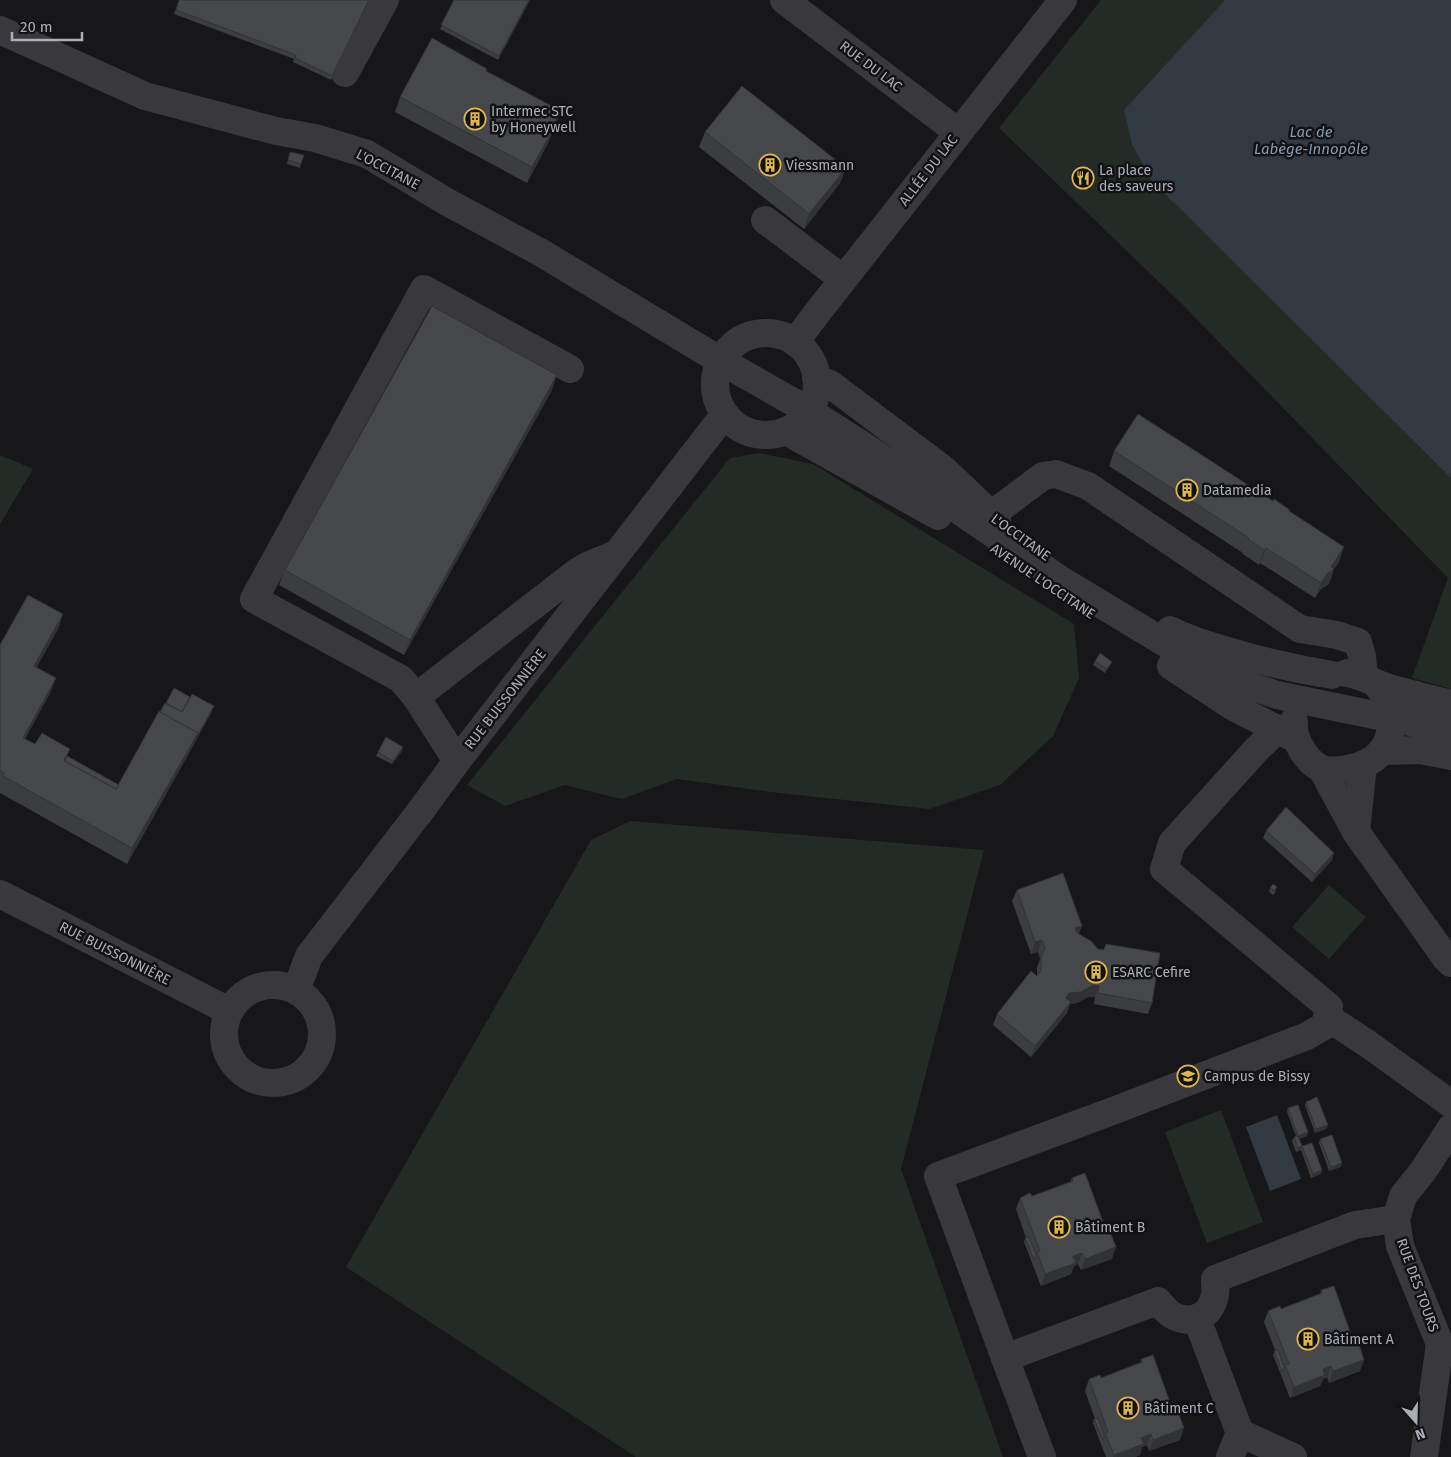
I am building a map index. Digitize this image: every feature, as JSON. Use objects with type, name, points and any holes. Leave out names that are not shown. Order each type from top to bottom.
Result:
[{"type":"street","points":[[345,73],[385,0]]},
{"type":"street","name":"RUE DU LAC","points":[[784,0],[958,132]]},
{"type":"street","name":"ALLÉE DU LAC","points":[[795,342],[1063,0]]},
{"type":"street","name":"L'OCCITANE","points":[[0,30],[145,96],[276,131],[315,138],[367,154],[447,202],[540,252],[721,360]]},
{"type":"street","points":[[765,220],[843,279]]},
{"type":"street","points":[[457,761],[416,697],[401,679],[254,599],[424,289],[570,369]]},
{"type":"street","points":[[762,333],[779,335],[795,342],[813,364],[816,378],[816,395],[809,411],[799,423],[786,431],[770,435],[752,434],[737,426],[724,414],[718,402],[715,388],[716,374],[721,360],[731,347],[746,337],[762,333]]},
{"type":"street","name":"AVENUE L'OCCITANE","points":[[721,360],[809,411],[870,450],[1061,580],[1200,664],[1242,683],[1277,695],[1451,730]]},
{"type":"street","points":[[816,378],[830,384],[943,469]]},
{"type":"street","name":"RUE BUISSONNIÈRE","points":[[296,990],[309,956],[724,414]]},
{"type":"street","name":"AVENUE L'OCCITANE","points":[[786,431],[986,543],[1232,706],[1287,734]]},
{"type":"street","name":"AVENUE L'OCCITANE","points":[[870,450],[893,458],[943,469]]},
{"type":"street","name":"L'OCCITANE","points":[[943,469],[991,515],[1033,548],[1108,594]]},
{"type":"street","points":[[991,515],[1043,476],[1056,474],[1088,486],[1300,629],[1337,635],[1358,642],[1371,681],[1390,705],[1392,719],[1390,737],[1372,758],[1356,832]]},
{"type":"street","points":[[416,697],[578,572],[587,566],[618,554]]},
{"type":"street","name":"AVENUE L'OCCITANE","points":[[1108,594],[1139,626]]},
{"type":"street","name":"AVENUE L'OCCITANE","points":[[1108,594],[1194,641],[1255,660],[1298,670],[1332,675]]},
{"type":"street","points":[[1042,1457],[938,1176],[1307,1036],[1326,1025],[1329,1007],[1164,869],[1172,843],[1257,749],[1287,734],[1293,724],[1297,700],[1314,684],[1332,675],[1348,673],[1397,690],[1451,704]]},
{"type":"street","points":[[1287,734],[1322,769],[1356,832],[1451,963]]},
{"type":"street","points":[[1322,769],[1344,770],[1372,758],[1420,750],[1451,756]]},
{"type":"street","name":"RUE BUISSONNIÈRE","points":[[0,894],[229,1011]]},
{"type":"street","points":[[280,984],[296,990],[311,1002],[320,1017],[322,1041],[317,1057],[304,1073],[288,1081],[274,1083],[258,1081],[242,1072],[231,1060],[225,1044],[224,1027],[229,1011],[242,996],[256,987],[280,984]]},
{"type":"street","points":[[1327,1017],[1451,1104]]},
{"type":"street","name":"RUE DES TOURS","points":[[1424,1457],[1440,1344],[1400,1246],[1396,1220],[1403,1196],[1423,1171],[1451,1128]]},
{"type":"street","points":[[1005,1358],[1158,1301],[1170,1314],[1183,1320],[1197,1319],[1210,1308],[1215,1295],[1215,1279],[1355,1225],[1396,1220]]},
{"type":"street","points":[[1197,1319],[1235,1445],[1293,1457]]},
{"type":"shaded area","name":"Lac de Labège-Innopôle","points":[[1101,0],[1451,0],[1451,689],[1412,678],[1448,578],[1185,307],[999,128]]},
{"type":"shaded area","points":[[759,453],[813,464],[1074,624],[1079,678],[1053,736],[1000,785],[929,809],[779,793],[677,779],[622,799],[565,785],[505,806],[467,785],[730,458]]},
{"type":"shaded area","points":[[0,455],[33,469],[0,524]]},
{"type":"shaded area","points":[[630,821],[984,850],[901,1169],[1003,1457],[636,1457],[346,1267],[591,840]]},
{"type":"shaded area","points":[[1329,885],[1366,917],[1329,959],[1292,927]]},
{"type":"shaded area","points":[[1221,1110],[1263,1222],[1207,1243],[1165,1132]]},
{"type":"water","name":"Lac de Labège-Innopôle","points":[[1225,0],[1451,0],[1451,478],[1151,180],[1132,144],[1124,110]]},
{"type":"water","points":[[1277,1115],[1301,1179],[1270,1191],[1246,1127]]},
{"type":"building","points":[[179,0],[369,0],[332,76],[295,58],[296,55],[176,10]]},
{"type":"building","points":[[454,0],[529,0],[499,56],[441,25]]},
{"type":"building","name":"Intermec STC by Honeywell","points":[[432,38],[487,69],[486,71],[561,111],[552,127],[554,128],[532,167],[400,97]]},
{"type":"building","name":"Viessmann","points":[[742,86],[846,168],[809,214],[705,132]]},
{"type":"building","points":[[290,152],[304,155],[301,164],[288,160]]},
{"type":"building","points":[[432,306],[557,375],[410,640],[285,570]]},
{"type":"building","name":"Datamedia","points":[[1138,414],[1273,501],[1274,499],[1344,547],[1331,567],[1334,569],[1327,574],[1321,583],[1266,548],[1264,550],[1249,538],[1114,451]]},
{"type":"building","points":[[28,595],[63,614],[34,666],[56,678],[23,738],[35,744],[42,733],[70,749],[64,760],[116,789],[159,711],[198,733],[132,848],[3,776],[4,773],[0,771],[0,645]]},
{"type":"building","points":[[1100,653],[1112,662],[1107,669],[1095,661]]},
{"type":"building","points":[[174,688],[190,697],[182,712],[166,703]]},
{"type":"building","points":[[192,694],[214,706],[195,740],[198,733],[160,712],[165,703],[182,712]]},
{"type":"building","points":[[386,737],[403,747],[393,761],[378,752]]},
{"type":"building","points":[[67,756],[119,785],[116,789],[65,761]]},
{"type":"building","points":[[1286,807],[1334,853],[1315,874],[1266,831]]},
{"type":"building","name":"ESARC Cefire","points":[[1063,873],[1082,926],[1075,928],[1077,933],[1091,941],[1098,949],[1104,950],[1106,944],[1160,953],[1152,1003],[1098,993],[1099,986],[1093,985],[1081,992],[1069,993],[1066,998],[1071,1002],[1035,1046],[997,1014],[1031,971],[1037,976],[1041,970],[1041,957],[1045,948],[1042,940],[1035,942],[1017,890]]},
{"type":"building","points":[[1273,884],[1277,887],[1274,891],[1270,888]]},
{"type":"building","points":[[1317,1097],[1328,1125],[1316,1129],[1306,1102]]},
{"type":"building","points":[[1298,1105],[1308,1132],[1298,1136],[1288,1108]]},
{"type":"building","points":[[1332,1135],[1342,1163],[1331,1167],[1320,1139]]},
{"type":"building","points":[[1298,1136],[1302,1146],[1298,1148],[1294,1137]]},
{"type":"building","points":[[1312,1143],[1322,1170],[1313,1174],[1302,1146]]},
{"type":"building","name":"Bâtiment B","points":[[1085,1173],[1105,1227],[1108,1226],[1116,1247],[1085,1259],[1082,1253],[1073,1256],[1076,1263],[1045,1274],[1037,1252],[1040,1251],[1020,1198],[1030,1193],[1032,1196],[1073,1181],[1072,1178]]},
{"type":"building","points":[[1029,1237],[1036,1255],[1034,1260],[1025,1238]]},
{"type":"building","name":"Bâtiment A","points":[[1334,1286],[1353,1340],[1357,1338],[1364,1360],[1333,1371],[1331,1366],[1323,1369],[1325,1375],[1294,1387],[1285,1365],[1289,1364],[1268,1311],[1280,1306],[1281,1309],[1322,1293],[1321,1290]]},
{"type":"building","points":[[1278,1350],[1284,1367],[1282,1372],[1274,1351]]},
{"type":"building","name":"Bâtiment C","points":[[1153,1355],[1172,1408],[1176,1406],[1184,1428],[1153,1440],[1151,1434],[1141,1438],[1144,1444],[1114,1455],[1105,1433],[1108,1432],[1089,1379],[1100,1375],[1101,1378],[1142,1362],[1141,1359]]},
{"type":"building","points":[[1098,1418],[1104,1436],[1103,1440],[1094,1419]]},
{"type":"place","name":"Intermec STC by Honeywell","points":[[475,119]]},
{"type":"place","name":"Viessmann","points":[[770,165]]},
{"type":"place","name":"La place des saveurs","points":[[1083,178]]},
{"type":"place","name":"Datamedia","points":[[1187,490]]},
{"type":"place","name":"ESARC Cefire","points":[[1096,972]]},
{"type":"place","name":"Campus de Bissy","points":[[1188,1076]]},
{"type":"place","name":"Bâtiment B","points":[[1059,1227]]},
{"type":"place","name":"Bâtiment A","points":[[1308,1339]]},
{"type":"place","name":"Bâtiment C","points":[[1128,1408]]}]
